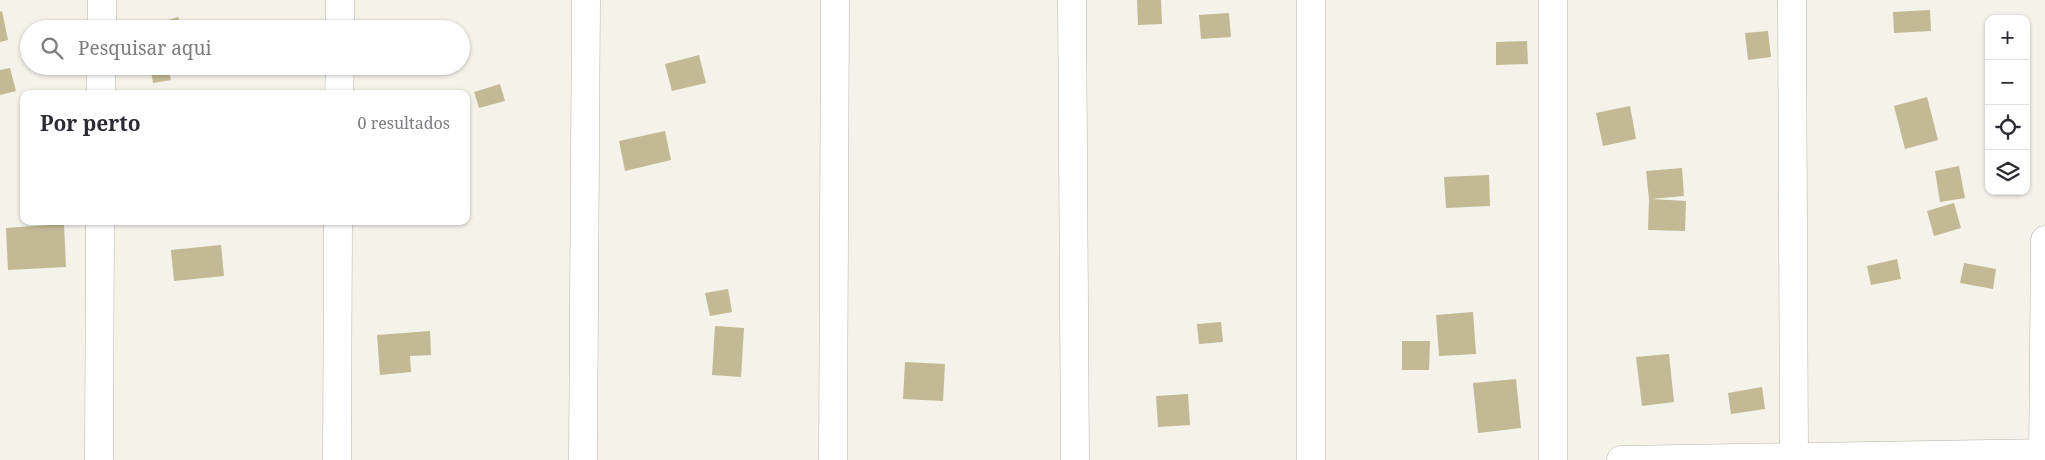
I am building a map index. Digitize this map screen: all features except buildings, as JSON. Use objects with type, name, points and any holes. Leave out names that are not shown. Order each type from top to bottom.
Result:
[{"type":"street","points":[[102,0],[102,20]]},
{"type":"street","points":[[340,0],[340,20]]},
{"type":"street","points":[[583,460],[586,0]]},
{"type":"street","points":[[833,460],[835,0]]},
{"type":"street","points":[[1072,0],[1075,460]]},
{"type":"street","points":[[1311,0],[1311,460]]},
{"type":"street","points":[[1553,0],[1553,460]]},
{"type":"street","points":[[1792,0],[1794,458]]},
{"type":"street","points":[[101,75],[101,90]]},
{"type":"street","points":[[340,75],[340,90]]},
{"type":"street","points":[[99,460],[100,225]]},
{"type":"street","points":[[336,460],[338,225]]},
{"type":"street","points":[[1621,460],[2044,455],[2045,240]]}]
